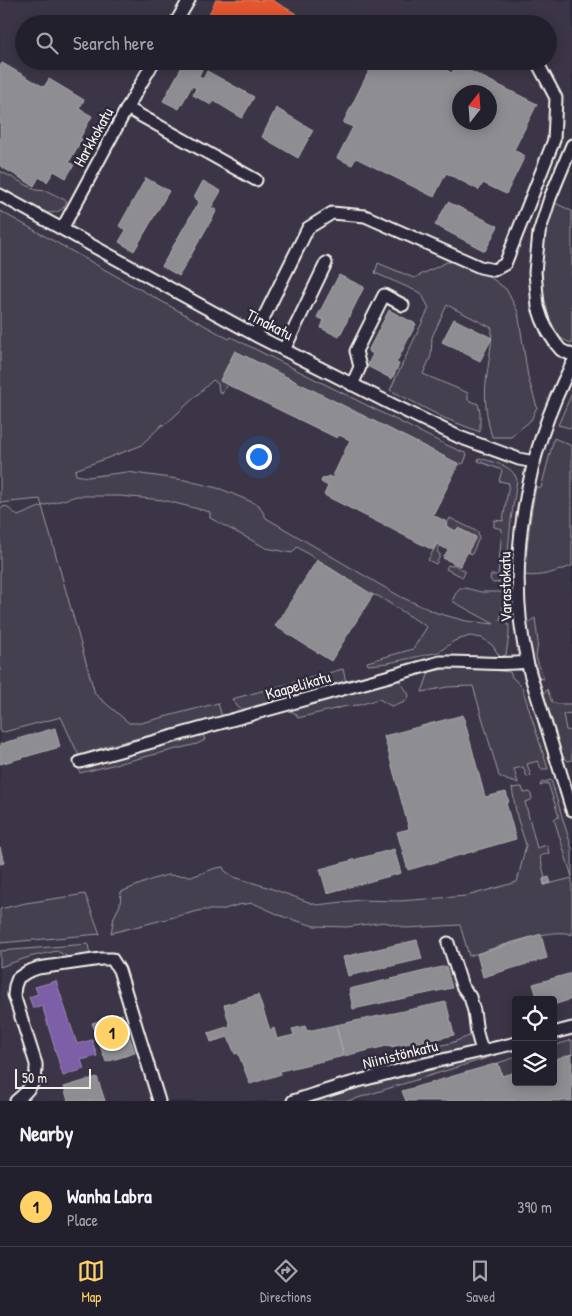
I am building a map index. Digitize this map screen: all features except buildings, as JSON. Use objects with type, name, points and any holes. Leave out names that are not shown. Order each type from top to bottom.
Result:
[{"type":"street","points":[[180,15],[189,0]]},
{"type":"street","name":"Harkkokatu","points":[[62,229],[149,70]]},
{"type":"street","points":[[255,335],[308,228],[332,213],[365,216],[480,267],[494,270],[505,264],[554,140],[556,98],[541,70]]},
{"type":"street","points":[[127,108],[256,180]]},
{"type":"street","points":[[572,145],[550,198],[539,233],[535,272],[538,307],[542,319],[548,332],[561,350],[572,355]]},
{"type":"street","name":"Tinakatu","points":[[0,195],[255,335],[352,385],[459,437],[534,462]]},
{"type":"street","points":[[284,350],[326,263]]},
{"type":"street","points":[[352,385],[360,367],[356,351],[384,296],[403,304]]},
{"type":"street","name":"Varastokatu","points":[[572,364],[560,387],[534,462],[523,518],[518,587],[527,662],[572,810]]},
{"type":"street","name":"Kaapelikatu","points":[[80,762],[440,662],[512,664],[527,662]]},
{"type":"street","points":[[448,943],[462,986],[470,997],[482,1051]]},
{"type":"street","points":[[16,1101],[25,1094],[34,1082],[36,1071],[36,1064],[14,995],[18,978],[38,968],[101,959],[112,959],[119,970],[159,1101]]},
{"type":"street","points":[[557,1032],[572,1028]]},
{"type":"street","name":"Niinistönkatu","points":[[293,1101],[399,1070],[512,1044]]},
{"type":"shaded area","points":[[0,0],[572,0],[572,1101],[0,1101]]},
{"type":"shaded area","points":[[0,171],[36,190],[47,191],[67,201],[66,204],[59,211],[47,213],[0,188]]},
{"type":"shaded area","points":[[553,202],[572,211],[572,344],[559,337],[550,321],[543,292],[542,249]]},
{"type":"shaded area","points":[[0,211],[229,339],[231,337],[467,454],[464,463],[459,464],[235,351],[220,380],[227,384],[222,394],[219,392],[218,384],[213,380],[140,446],[75,470],[76,475],[87,477],[127,472],[185,480],[221,489],[259,505],[266,518],[401,597],[437,613],[466,621],[494,624],[452,601],[460,588],[481,592],[506,592],[500,620],[509,625],[506,655],[500,657],[492,645],[482,638],[470,636],[454,641],[439,652],[388,663],[368,665],[367,662],[413,649],[427,627],[297,547],[292,553],[266,548],[210,518],[210,512],[163,500],[120,496],[77,496],[42,506],[40,499],[0,503]]},
{"type":"shaded area","points":[[447,262],[461,262],[486,274],[506,289],[518,312],[528,377],[537,407],[531,420],[511,437],[492,437],[487,417],[485,390],[492,328],[447,305],[432,337],[431,356],[423,374],[468,393],[468,400],[478,404],[480,432],[444,418],[390,390],[429,308],[421,293],[375,273],[378,263],[414,278]]},
{"type":"shaded area","points":[[572,393],[572,428],[570,428],[558,425]]},
{"type":"shaded area","points":[[554,438],[572,446],[572,566],[543,575],[525,575],[536,487],[541,488]]},
{"type":"shaded area","points":[[479,458],[507,468],[515,475],[517,480],[511,520],[507,580],[504,582],[493,583],[490,579],[491,575],[498,575],[502,529],[494,527],[494,520],[503,521],[509,483],[499,481],[502,470],[478,461]]},
{"type":"shaded area","points":[[6,506],[18,516],[42,506],[95,694],[129,723],[141,723],[218,703],[222,717],[107,746],[79,756],[61,717],[0,733],[0,508]]},
{"type":"shaded area","points":[[450,518],[478,532],[479,538],[472,554],[467,552],[475,537],[458,528],[456,531],[446,526]]},
{"type":"shaded area","points":[[437,544],[440,546],[437,552],[440,556],[436,564],[428,560]]},
{"type":"shaded area","points":[[453,564],[465,571],[463,577],[446,569],[448,565],[452,566]]},
{"type":"shaded area","points":[[535,618],[538,642],[536,657],[544,679],[539,678],[528,632],[528,622]]},
{"type":"shaded area","points":[[454,667],[510,672],[512,677],[522,687],[548,769],[541,769],[538,761],[527,764],[531,776],[527,777],[523,767],[514,769],[518,783],[499,776],[473,686],[447,687],[422,692],[429,672]]},
{"type":"shaded area","points":[[343,669],[346,682],[243,711],[232,699]]},
{"type":"shaded area","points":[[394,680],[400,681],[409,695],[405,702],[400,704],[391,706],[379,699],[298,718],[296,714],[289,710],[329,700]]},
{"type":"shaded area","points":[[547,689],[552,702],[572,704],[572,713],[563,714],[566,730],[571,731],[572,734],[572,760],[568,761],[563,757],[544,694]]},
{"type":"shaded area","points":[[203,734],[205,740],[197,744],[80,773],[78,767],[111,760]]},
{"type":"shaded area","points":[[551,780],[572,849],[572,877],[554,819],[559,817],[548,783],[540,786],[541,783]]},
{"type":"shaded area","points":[[522,787],[524,793],[530,792],[532,798],[525,802],[537,848],[547,845],[549,853],[540,856],[545,878],[543,879],[544,885],[572,878],[572,935],[552,933],[537,936],[469,956],[460,925],[407,928],[384,922],[347,927],[314,926],[284,917],[253,903],[221,910],[202,910],[111,933],[114,917],[120,905],[121,892],[167,875],[194,876],[223,867],[225,871],[234,877],[317,905],[360,900],[399,901],[467,896],[517,882],[526,845],[517,817],[512,788]]},
{"type":"shaded area","points":[[85,894],[100,934],[0,943],[0,909]]},
{"type":"shaded area","points":[[88,944],[90,955],[70,958],[57,951],[29,957],[0,967],[0,951]]},
{"type":"shaded area","points":[[472,1035],[475,1046],[378,1069],[376,1060],[451,1043]]},
{"type":"shaded area","points":[[572,1040],[572,1054],[557,1059],[557,1045]]},
{"type":"shaded area","points":[[512,1050],[348,1101],[314,1101],[358,1088]]},
{"type":"shaded area","points":[[512,1058],[512,1073],[502,1076],[498,1063]]},
{"type":"place","name":"Wanha Labra","points":[[112,1033]]}]
